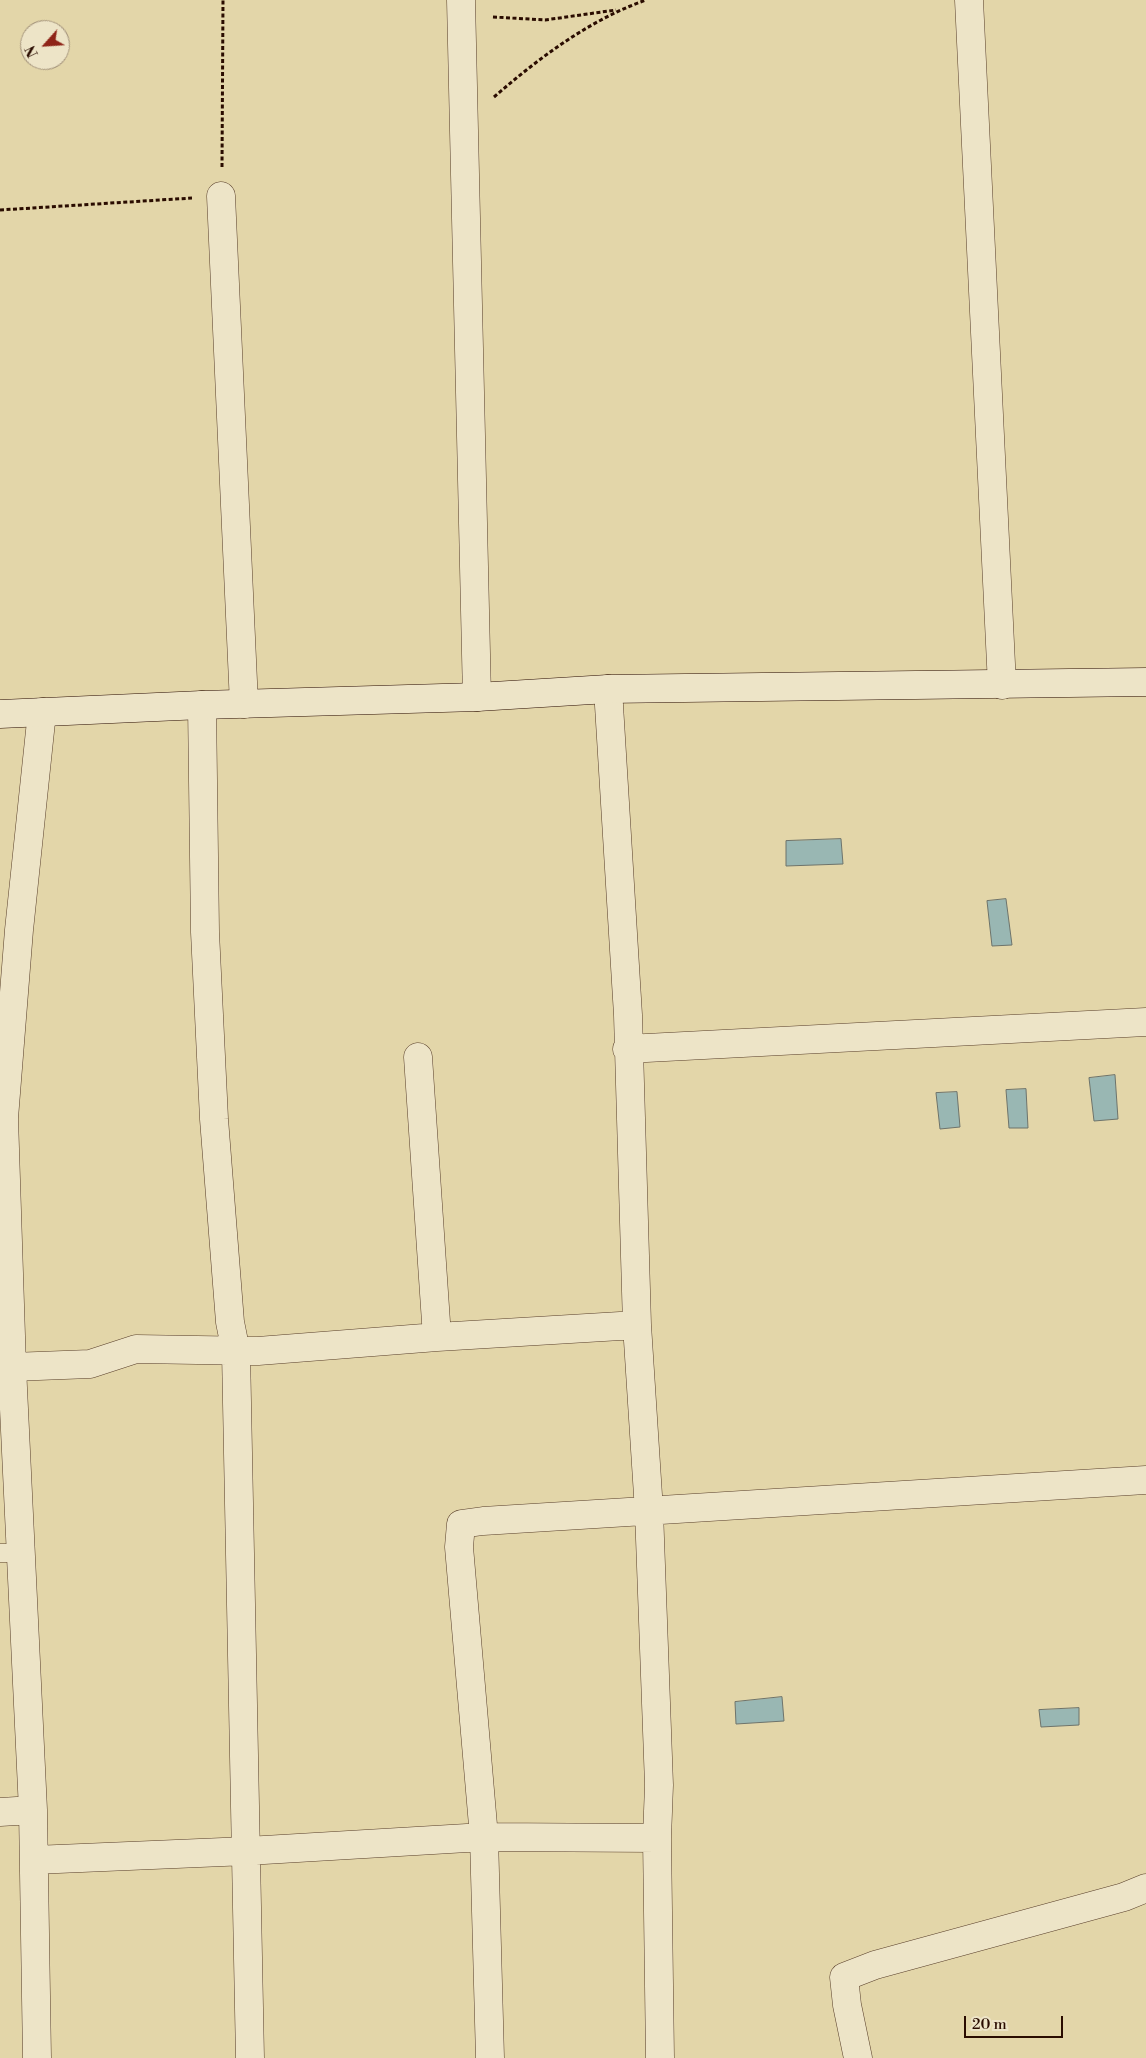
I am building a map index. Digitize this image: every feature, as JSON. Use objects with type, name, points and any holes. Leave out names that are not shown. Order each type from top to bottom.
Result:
[{"type":"street","points":[[969,0],[1002,686]]},
{"type":"street","points":[[461,4],[477,697]]},
{"type":"street","points":[[221,196],[244,704]]},
{"type":"street","points":[[0,714],[202,705],[477,697],[608,689],[1002,686],[1146,682]]},
{"type":"street","points":[[608,689],[628,1016],[627,1049],[637,1325],[649,1511],[659,1785],[657,1838],[660,2058]]},
{"type":"street","points":[[202,705],[205,932],[214,1119],[230,1322],[236,1352],[250,2058]]},
{"type":"street","points":[[38,2058],[33,1810],[11,1553],[12,1367],[4,1118],[19,930],[42,712]]},
{"type":"street","points":[[627,1049],[1146,1022]]},
{"type":"street","points":[[418,1057],[437,1337]]},
{"type":"street","points":[[12,1367],[90,1364],[136,1349],[236,1352],[637,1325]]},
{"type":"street","points":[[490,2058],[484,1837],[459,1547],[461,1524],[483,1520],[1146,1480]]},
{"type":"street","points":[[0,1812],[33,1810]]},
{"type":"street","points":[[34,1860],[247,1851],[484,1837],[657,1838]]},
{"type":"street","points":[[858,2058],[847,2005],[844,1977],[875,1965],[1124,1897],[1146,1888]]},
{"type":"path","points":[[0,210],[221,196],[223,0]]},
{"type":"path","points":[[465,121],[535,62],[619,10],[646,0]]},
{"type":"path","points":[[461,4],[490,17],[545,20],[619,10]]},
{"type":"water","points":[[841,839],[843,864],[786,866],[786,841]]},
{"type":"water","points":[[1006,899],[1012,945],[992,946],[987,901]]},
{"type":"water","points":[[1115,1075],[1118,1119],[1094,1121],[1089,1078]]},
{"type":"water","points":[[1026,1089],[1028,1128],[1009,1128],[1006,1090]]},
{"type":"water","points":[[957,1092],[960,1127],[940,1129],[936,1093]]},
{"type":"water","points":[[782,1697],[784,1721],[736,1724],[735,1702]]},
{"type":"water","points":[[1079,1708],[1079,1725],[1041,1727],[1039,1710]]}]
